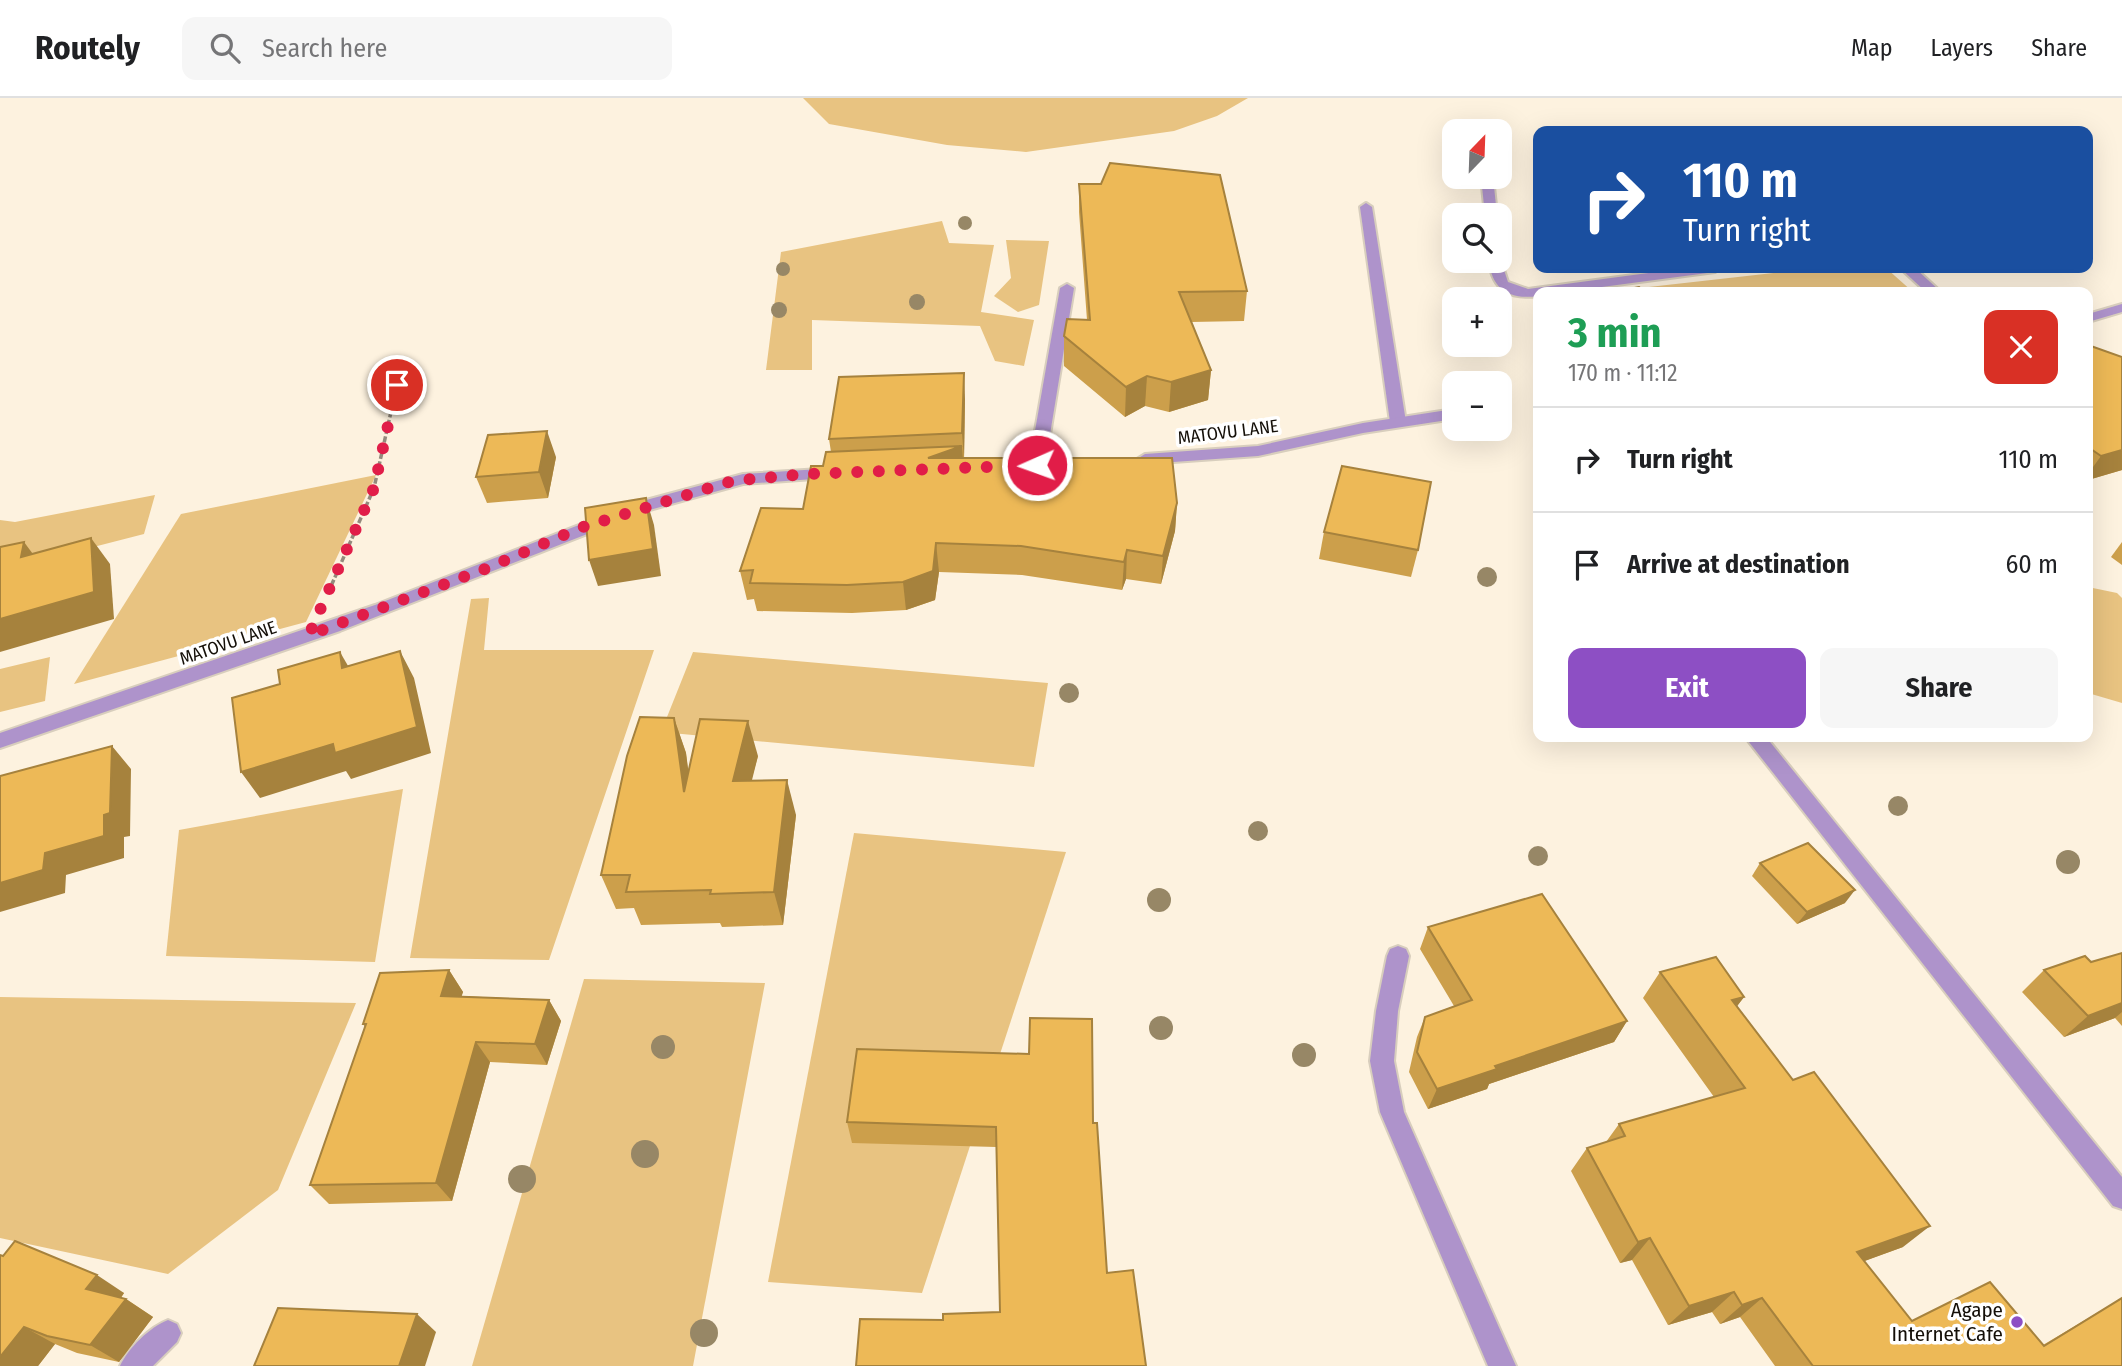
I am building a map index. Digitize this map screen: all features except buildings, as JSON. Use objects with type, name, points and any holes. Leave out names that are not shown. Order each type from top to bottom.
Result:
[{"type":"street","points":[[1366,207],[1398,422]]},
{"type":"street","points":[[1497,273],[1498,280],[1503,286],[1533,292]]},
{"type":"street","points":[[1573,287],[1678,273]]},
{"type":"street","points":[[1913,273],[1928,287]]},
{"type":"street","points":[[1038,465],[1067,288]]},
{"type":"street","points":[[2093,317],[2122,308]]},
{"type":"street","name":"MATOVU LANE","points":[[1132,460],[1258,451],[1398,422],[1442,416]]},
{"type":"street","name":"MATOVU LANE","points":[[0,741],[309,635],[485,569],[580,528],[672,498],[732,481],[858,472]]},
{"type":"street","points":[[1759,742],[2017,1062],[2122,1198]]},
{"type":"street","points":[[1398,956],[1387,1011],[1382,1061],[1392,1112],[1502,1366]]},
{"type":"street","points":[[134,1366],[168,1334]]},
{"type":"path","points":[[309,635],[374,488],[397,385]]},
{"type":"shaded area","points":[[803,98],[1248,98],[1217,116],[1174,131],[1026,152],[947,145],[829,124]]},
{"type":"shaded area","points":[[942,221],[949,243],[994,245],[981,312],[1034,320],[1024,366],[995,361],[980,326],[812,320],[812,370],[766,370],[781,252]]},
{"type":"shaded area","points":[[1006,240],[1049,241],[1039,305],[1018,312],[994,296],[1011,278]]},
{"type":"shaded area","points":[[1773,273],[1892,273],[1907,287],[1649,287]]},
{"type":"shaded area","points":[[376,475],[306,622],[74,684],[181,514]]},
{"type":"shaded area","points":[[155,495],[144,534],[0,571],[0,520],[15,522]]},
{"type":"shaded area","points":[[2093,588],[2117,593],[2122,598],[2122,703],[2093,694]]},
{"type":"shaded area","points":[[489,598],[484,650],[654,650],[549,960],[410,958],[471,599]]},
{"type":"shaded area","points":[[693,652],[1048,683],[1034,767],[661,732]]},
{"type":"shaded area","points":[[50,657],[45,701],[0,712],[0,669]]},
{"type":"shaded area","points":[[403,789],[375,962],[166,956],[179,830]]},
{"type":"shaded area","points":[[854,833],[1066,852],[922,1293],[768,1282]]},
{"type":"shaded area","points":[[584,979],[765,983],[693,1366],[472,1366]]},
{"type":"shaded area","points":[[0,997],[356,1003],[278,1190],[168,1274],[0,1238]]},
{"type":"place","name":"Agape Internet Cafe","points":[[2017,1322]]},
{"type":"route","points":[[397,385],[374,488],[309,635],[485,569],[580,528],[732,481],[807,474],[1037,465]]}]
